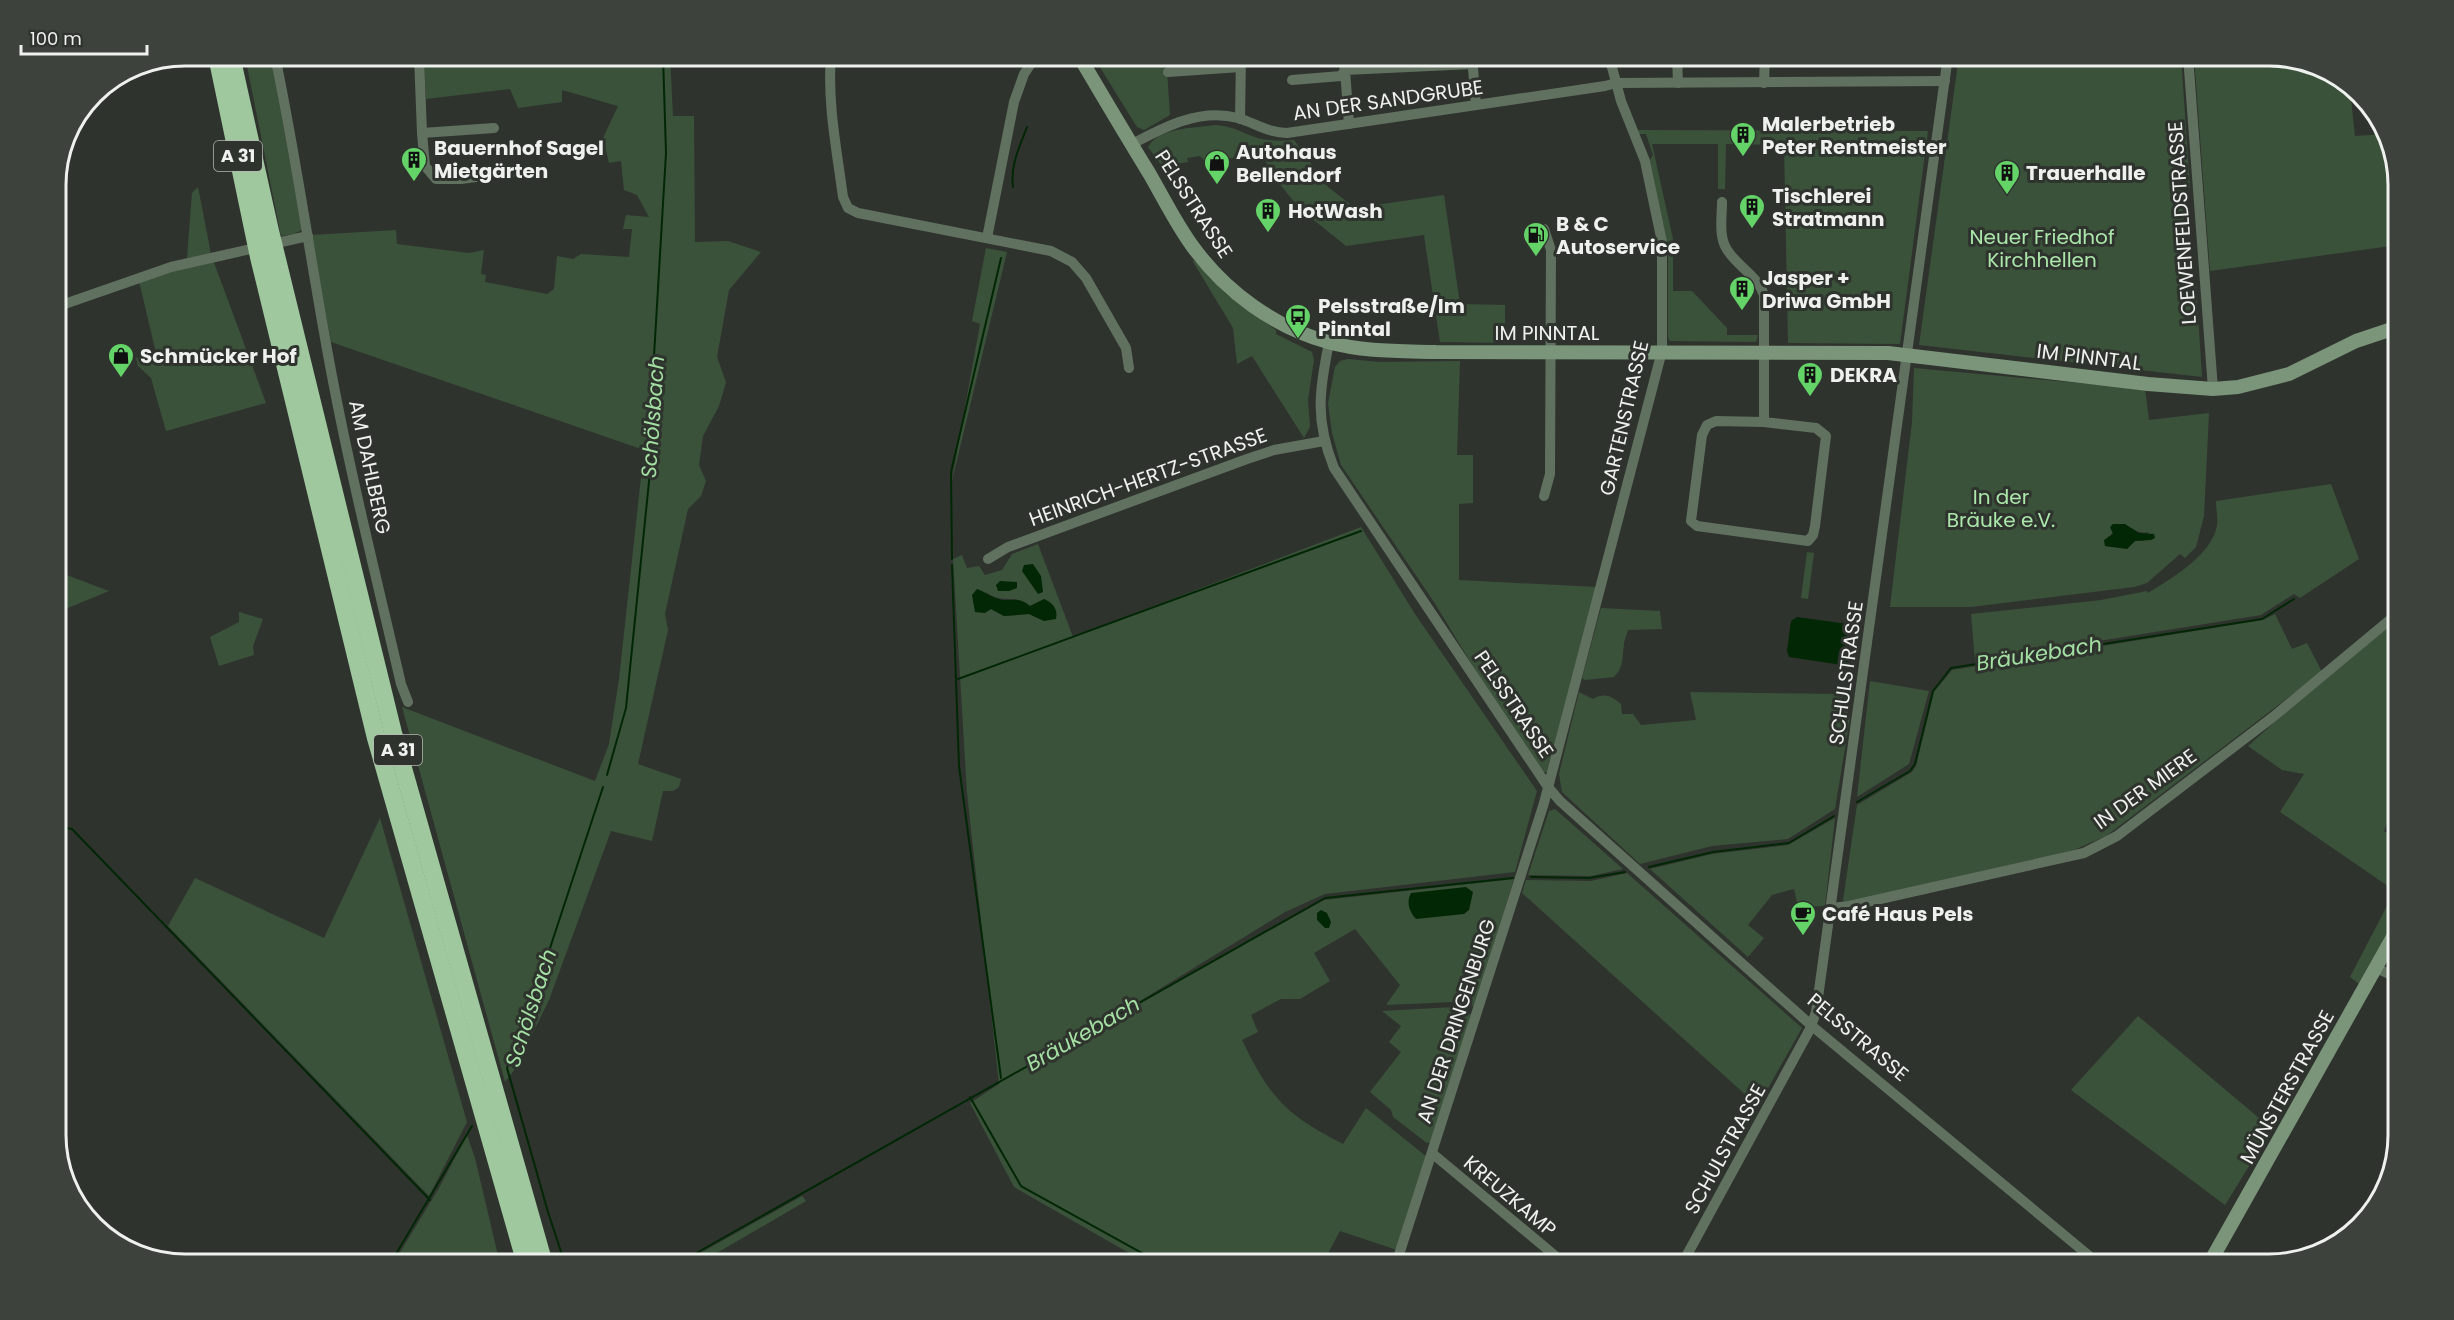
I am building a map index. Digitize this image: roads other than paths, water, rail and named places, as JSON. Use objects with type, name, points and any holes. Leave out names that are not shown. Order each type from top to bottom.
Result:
[{"type":"highway","name":"A 31","points":[[219,66],[259,257],[376,738],[523,1254]]},
{"type":"highway","name":"A 31","points":[[233,66],[270,231],[393,733],[541,1254]]},
{"type":"main road","name":"PELSSTRASSE","points":[[1085,66],[1192,246],[1219,278],[1246,301],[1275,320],[1300,333],[1329,343]]},
{"type":"main road","name":"IM PINNTAL","points":[[1329,343],[1384,351],[1551,353],[1662,351],[1908,355],[2148,384],[2212,389],[2238,387],[2289,374],[2356,341],[2388,330]]},
{"type":"main road","name":"MÜNSTERSTRASSE","points":[[2215,1254],[2388,946]]},
{"type":"street","name":"AM DAHLBERG","points":[[276,66],[292,138],[329,358],[353,481],[401,684],[408,702]]},
{"type":"street","points":[[419,66],[425,166],[436,179],[461,179],[514,172]]},
{"type":"street","points":[[830,66],[832,105],[843,197],[848,208],[858,213],[1051,251],[1072,262],[1086,278],[1126,348],[1129,369]]},
{"type":"street","points":[[987,238],[1014,102],[1029,66]]},
{"type":"street","points":[[1168,72],[1208,66]]},
{"type":"street","points":[[1240,119],[1241,66]]},
{"type":"street","points":[[1344,66],[1349,124]]},
{"type":"street","points":[[1292,80],[1335,78],[1345,70],[1396,66]]},
{"type":"street","points":[[1473,66],[1476,105]]},
{"type":"street","name":"GARTENSTRASSE","points":[[1548,787],[1662,351],[1662,242],[1645,161],[1612,66]]},
{"type":"street","points":[[1677,66],[1678,82]]},
{"type":"street","points":[[1764,83],[1765,66]]},
{"type":"street","name":"SCHULSTRASSE","points":[[1687,1254],[1812,1026],[1816,1012],[1947,66]]},
{"type":"street","name":"LOEWENFELDSTRASSE","points":[[2189,66],[2212,389]]},
{"type":"street","name":"AN DER SANDGRUBE","points":[[1132,144],[1177,121],[1213,116],[1240,119],[1268,131],[1283,133],[1605,87],[1616,83],[1945,81]]},
{"type":"street","points":[[422,133],[494,128]]},
{"type":"street","points":[[1722,202],[1722,235],[1725,246],[1760,284],[1764,295],[1764,422]]},
{"type":"street","points":[[1544,229],[1551,250],[1550,474],[1544,496]]},
{"type":"street","points":[[66,304],[171,267],[308,236]]},
{"type":"street","name":"PELSSTRASSE","points":[[1329,343],[1319,401],[1324,441],[1334,468],[1548,787],[1560,801],[1812,1026],[2087,1254]]},
{"type":"street","points":[[1716,421],[1764,422],[1816,428],[1826,436],[1815,526],[1813,535],[1808,541],[1692,524],[1702,435],[1707,425],[1716,421]]},
{"type":"street","name":"HEINRICH-HERTZ-STRASSE","points":[[988,559],[1008,547],[1247,459],[1274,450],[1324,441]]},
{"type":"street","name":"IN DER MIERE","points":[[1832,908],[2084,853],[2117,836],[2273,717],[2388,621]]},
{"type":"street","name":"AN DER DRINGENBURG","points":[[1399,1254],[1548,787]]},
{"type":"street","points":[[2376,968],[2388,973]]},
{"type":"street","name":"KREUZKAMP","points":[[1433,1154],[1553,1254]]},
{"type":"waterway","name":"Schölsbach","points":[[607,775],[626,708],[652,452],[653,373],[666,153],[663,66]]},
{"type":"waterway","points":[[1013,187],[1014,163],[1027,127]]},
{"type":"waterway","points":[[952,559],[951,472],[1001,258]]},
{"type":"waterway","points":[[958,679],[1361,531]]},
{"type":"waterway","points":[[952,565],[959,766],[1001,1078]]},
{"type":"waterway","name":"Bräukebach","points":[[1857,802],[1910,771],[1915,764],[1933,691],[1951,668],[2262,619],[2294,599]]},
{"type":"waterway","name":"Schölsbach","points":[[562,1254],[507,1068],[527,1018],[603,787]]},
{"type":"waterway","name":"Bräukebach","points":[[1649,867],[1713,852],[1789,843],[1834,816]]},
{"type":"waterway","points":[[66,828],[72,829],[430,1200]]},
{"type":"waterway","name":"Bräukebach","points":[[1531,877],[1589,878],[1625,872]]},
{"type":"waterway","name":"Bräukebach","points":[[695,1254],[1325,898],[1513,878]]},
{"type":"waterway","points":[[970,1097],[1021,1186],[1144,1254]]},
{"type":"waterway","points":[[396,1254],[472,1126]]},
{"type":"place","name":"Malerbetrieb Peter Rentmeister","points":[[1743,158]]},
{"type":"place","name":"Bauernhof Sagel Mietgärten","points":[[414,183]]},
{"type":"place","name":"Autohaus Bellendorf","points":[[1217,186]]},
{"type":"place","name":"Trauerhalle","points":[[2007,196]]},
{"type":"place","name":"Tischlerei Stratmann","points":[[1752,230]]},
{"type":"place","name":"HotWash","points":[[1268,234]]},
{"type":"place","name":"B & C Autoservice","points":[[1536,258]]},
{"type":"place","name":"Jasper + Driwa GmbH","points":[[1742,312]]},
{"type":"place","name":"Pelsstraße/Im Pinntal","points":[[1298,340]]},
{"type":"place","name":"Schmücker Hof","points":[[121,379]]},
{"type":"place","name":"DEKRA","points":[[1810,398]]},
{"type":"place","name":"Café Haus Pels","points":[[1803,937]]},
{"type":"park label","name":"Neuer Friedhof Kirchhellen","points":[[2042,248]]},
{"type":"park label","name":"In der Bräuke e.V.","points":[[2001,508]]}]
